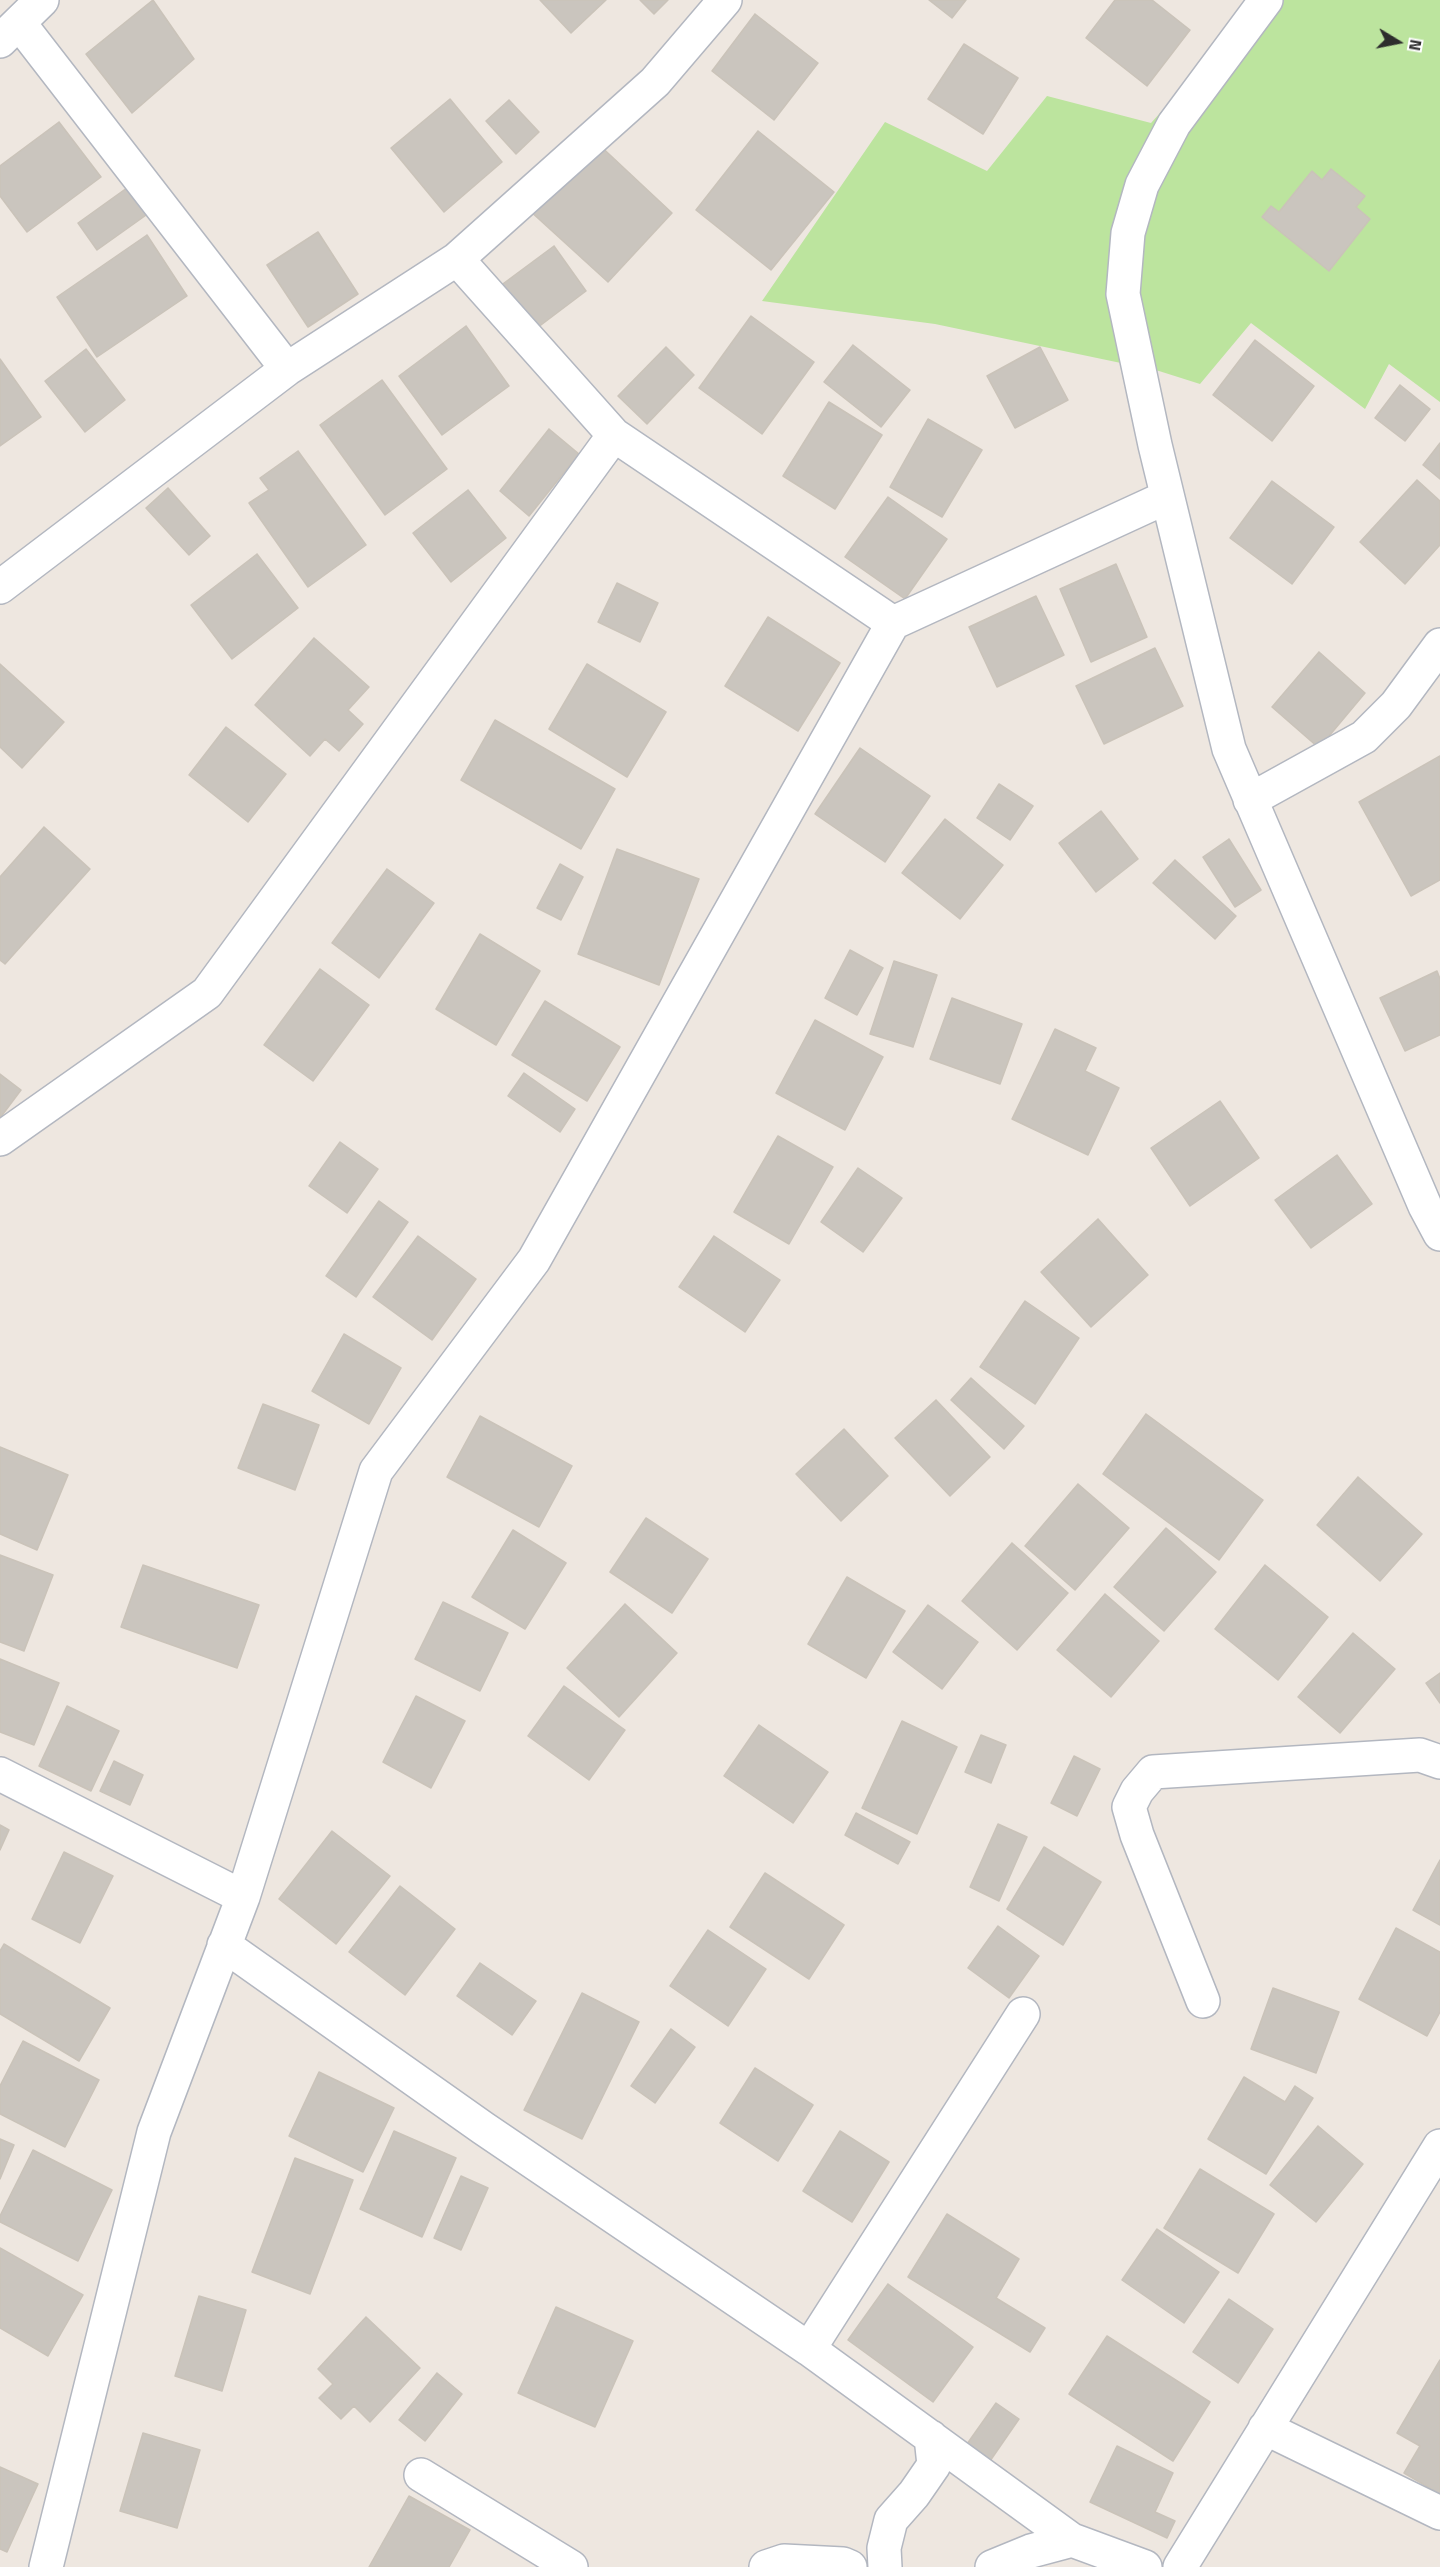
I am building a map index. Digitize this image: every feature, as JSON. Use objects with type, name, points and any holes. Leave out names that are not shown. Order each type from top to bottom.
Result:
[{"type":"street","points":[[42,0],[10,32],[286,369]]},
{"type":"street","points":[[0,587],[286,369],[457,259],[655,82],[725,0]]},
{"type":"street","points":[[1266,0],[1174,124],[1142,185],[1128,233],[1123,294],[1167,497],[1229,749],[1425,1206],[1440,1234]]},
{"type":"street","points":[[457,259],[614,435],[893,624]]},
{"type":"street","points":[[0,1139],[207,993],[614,435]]},
{"type":"street","points":[[46,2567],[153,2132],[243,1897],[376,1471],[534,1260],[893,624],[1167,497]]},
{"type":"street","points":[[1250,800],[1364,736],[1396,705],[1440,645]]},
{"type":"street","points":[[1203,2001],[1137,1835],[1129,1807],[1137,1791],[1153,1772],[1420,1755],[1440,1762]]},
{"type":"street","points":[[0,1774],[243,1897]]},
{"type":"street","points":[[224,1945],[483,2128],[809,2349],[1072,2540],[1145,2567]]},
{"type":"street","points":[[809,2349],[1023,2014]]},
{"type":"street","points":[[1180,2567],[1440,2146]]},
{"type":"street","points":[[1265,2428],[1440,2513]]},
{"type":"street","points":[[885,2567],[884,2548],[891,2520],[914,2494],[934,2464],[931,2437]]},
{"type":"street","points":[[421,2475],[571,2567]]},
{"type":"street","points":[[992,2567],[1031,2551],[1072,2540]]},
{"type":"street","points":[[766,2567],[784,2561],[843,2564],[850,2567]]},
{"type":"green space","points":[[1262,0],[1440,0],[1440,402],[1389,364],[1365,409],[1251,323],[1200,384],[1159,371],[935,324],[762,301],[885,122],[987,171],[1047,96],[1151,123]]},
{"type":"building","points":[[153,0],[194,59],[132,113],[86,54]]},
{"type":"building","points":[[540,0],[606,0],[571,33]]},
{"type":"building","points":[[640,0],[668,0],[654,14]]},
{"type":"building","points":[[929,0],[966,0],[952,18]]},
{"type":"building","points":[[1115,0],[1152,0],[1190,30],[1147,86],[1086,38]]},
{"type":"building","points":[[755,14],[818,63],[774,120],[712,71]]},
{"type":"building","points":[[964,44],[1018,78],[983,134],[928,99]]},
{"type":"building","points":[[450,99],[502,162],[444,212],[391,148]]},
{"type":"building","points":[[509,100],[539,132],[516,154],[486,121]]},
{"type":"building","points":[[59,122],[101,177],[27,232],[0,196],[0,166]]},
{"type":"building","points":[[758,131],[834,192],[771,270],[696,210]]},
{"type":"building","points":[[594,140],[672,213],[608,282],[529,210]]},
{"type":"building","points":[[1331,169],[1365,196],[1356,207],[1370,219],[1329,271],[1262,217],[1271,206],[1279,212],[1312,171],[1322,180]]},
{"type":"building","points":[[131,185],[149,213],[97,250],[78,223]]},
{"type":"building","points":[[318,232],[358,294],[308,327],[267,265]]},
{"type":"building","points":[[147,235],[187,296],[97,357],[57,297]]},
{"type":"building","points":[[554,246],[586,291],[529,334],[496,289]]},
{"type":"building","points":[[751,316],[814,362],[762,434],[699,388]]},
{"type":"building","points":[[466,326],[509,386],[442,435],[399,376]]},
{"type":"building","points":[[1255,340],[1314,386],[1272,441],[1213,395]]},
{"type":"building","points":[[853,345],[910,390],[881,427],[824,382]]},
{"type":"building","points":[[666,347],[694,375],[647,424],[618,396]]},
{"type":"building","points":[[1040,347],[1068,400],[1015,428],[987,376]]},
{"type":"building","points":[[86,349],[125,400],[85,432],[45,381]]},
{"type":"building","points":[[0,359],[41,417],[0,446]]},
{"type":"building","points":[[382,380],[447,469],[385,515],[320,425]]},
{"type":"building","points":[[1400,385],[1430,409],[1405,441],[1375,418]]},
{"type":"building","points":[[829,402],[882,435],[835,509],[783,476]]},
{"type":"building","points":[[928,419],[982,450],[942,517],[890,487]]},
{"type":"building","points":[[549,429],[579,454],[529,516],[500,491]]},
{"type":"building","points":[[1440,443],[1440,479],[1423,465]]},
{"type":"building","points":[[298,451],[366,545],[308,587],[249,503],[269,490],[260,478]]},
{"type":"building","points":[[1417,480],[1440,501],[1440,545],[1405,584],[1360,542]]},
{"type":"building","points":[[1272,481],[1334,527],[1292,584],[1230,538]]},
{"type":"building","points":[[168,488],[210,536],[189,555],[146,508]]},
{"type":"building","points":[[468,490],[506,538],[451,582],[413,533]]},
{"type":"building","points":[[888,497],[947,539],[905,599],[845,557]]},
{"type":"building","points":[[257,554],[298,608],[232,659],[191,605]]},
{"type":"building","points":[[1116,564],[1147,637],[1091,662],[1060,589]]},
{"type":"building","points":[[617,583],[658,603],[640,642],[598,622]]},
{"type":"building","points":[[1036,596],[1064,655],[997,687],[969,627]]},
{"type":"building","points":[[768,617],[840,663],[798,731],[725,686]]},
{"type":"building","points":[[314,638],[369,687],[348,710],[363,724],[339,751],[325,739],[310,756],[255,705]]},
{"type":"building","points":[[1155,648],[1183,706],[1104,744],[1076,686]]},
{"type":"building","points":[[1319,652],[1365,693],[1319,748],[1272,707]]},
{"type":"building","points":[[0,664],[64,722],[22,768],[0,747]]},
{"type":"building","points":[[587,664],[666,712],[627,777],[549,729]]},
{"type":"building","points":[[495,720],[615,789],[581,849],[461,780]]},
{"type":"building","points":[[226,727],[286,774],[248,822],[189,775]]},
{"type":"building","points":[[860,748],[930,796],[885,862],[815,814]]},
{"type":"building","points":[[1440,756],[1440,880],[1411,896],[1359,802]]},
{"type":"building","points":[[999,784],[1033,806],[1010,840],[977,818]]},
{"type":"building","points":[[1101,811],[1138,859],[1096,892],[1059,843]]},
{"type":"building","points":[[945,819],[1003,865],[960,919],[902,873]]},
{"type":"building","points":[[44,827],[90,869],[5,964],[0,960],[0,877]]},
{"type":"building","points":[[1229,839],[1261,890],[1235,907],[1203,857]]},
{"type":"building","points":[[617,849],[699,879],[659,985],[578,954]]},
{"type":"building","points":[[1175,860],[1236,916],[1215,939],[1153,883]]},
{"type":"building","points":[[560,864],[583,877],[561,920],[537,908]]},
{"type":"building","points":[[387,869],[434,903],[379,978],[332,943]]},
{"type":"building","points":[[480,934],[540,971],[496,1045],[436,1009]]},
{"type":"building","points":[[850,950],[883,968],[857,1015],[825,998]]},
{"type":"building","points":[[894,961],[937,975],[913,1047],[870,1034]]},
{"type":"building","points":[[320,969],[369,1005],[313,1081],[264,1045]]},
{"type":"building","points":[[1437,971],[1440,979],[1440,1035],[1405,1051],[1380,998]]},
{"type":"building","points":[[952,998],[1022,1024],[1000,1084],[930,1059]]},
{"type":"building","points":[[545,1001],[620,1047],[587,1101],[512,1055]]},
{"type":"building","points":[[815,1020],[883,1057],[845,1130],[776,1093]]},
{"type":"building","points":[[1055,1029],[1096,1048],[1085,1071],[1119,1088],[1088,1155],[1012,1119]]},
{"type":"building","points":[[524,1073],[575,1109],[560,1132],[508,1096]]},
{"type":"building","points":[[0,1074],[21,1090],[0,1118]]},
{"type":"building","points":[[1220,1101],[1259,1158],[1190,1206],[1151,1148]]},
{"type":"building","points":[[778,1136],[833,1167],[789,1244],[734,1212]]},
{"type":"building","points":[[340,1142],[378,1169],[347,1213],[309,1186]]},
{"type":"building","points":[[1337,1155],[1372,1204],[1311,1248],[1275,1200]]},
{"type":"building","points":[[858,1168],[902,1198],[863,1252],[821,1222]]},
{"type":"building","points":[[379,1201],[408,1222],[356,1297],[326,1276]]},
{"type":"building","points":[[1098,1219],[1148,1275],[1091,1327],[1041,1272]]},
{"type":"building","points":[[418,1236],[476,1279],[432,1340],[373,1297]]},
{"type":"building","points":[[714,1236],[780,1280],[745,1332],[679,1287]]},
{"type":"building","points":[[1025,1301],[1079,1338],[1035,1404],[980,1367]]},
{"type":"building","points":[[344,1334],[401,1368],[369,1424],[312,1391]]},
{"type":"building","points":[[971,1378],[1024,1426],[1004,1449],[951,1400]]},
{"type":"building","points":[[936,1400],[990,1457],[950,1496],[895,1438]]},
{"type":"building","points":[[263,1404],[319,1425],[295,1490],[238,1468]]},
{"type":"building","points":[[1146,1414],[1263,1500],[1219,1560],[1103,1474]]},
{"type":"building","points":[[480,1416],[572,1466],[539,1527],[447,1477]]},
{"type":"building","points":[[844,1429],[888,1476],[841,1521],[796,1474]]},
{"type":"building","points":[[0,1447],[68,1475],[37,1550],[0,1534]]},
{"type":"building","points":[[1358,1477],[1422,1534],[1380,1581],[1317,1525]]},
{"type":"building","points":[[1078,1484],[1129,1528],[1075,1590],[1025,1546]]},
{"type":"building","points":[[646,1518],[708,1559],[672,1613],[610,1572]]},
{"type":"building","points":[[1166,1528],[1216,1572],[1164,1631],[1114,1587]]},
{"type":"building","points":[[513,1530],[566,1563],[525,1629],[472,1597]]},
{"type":"building","points":[[1012,1543],[1068,1593],[1017,1650],[962,1601]]},
{"type":"building","points":[[0,1555],[53,1575],[24,1651],[0,1642]]},
{"type":"building","points":[[143,1565],[259,1605],[237,1668],[121,1627]]},
{"type":"building","points":[[1265,1565],[1328,1617],[1278,1680],[1215,1629]]},
{"type":"building","points":[[847,1577],[905,1611],[866,1678],[808,1644]]},
{"type":"building","points":[[1105,1594],[1159,1641],[1111,1697],[1057,1650]]},
{"type":"building","points":[[443,1602],[508,1633],[480,1691],[415,1659]]},
{"type":"building","points":[[625,1604],[677,1653],[619,1717],[567,1668]]},
{"type":"building","points":[[928,1605],[978,1642],[942,1689],[893,1652]]},
{"type":"building","points":[[1353,1633],[1395,1669],[1340,1733],[1298,1697]]},
{"type":"building","points":[[0,1659],[59,1683],[34,1745],[0,1732]]},
{"type":"building","points":[[1440,1673],[1440,1703],[1426,1683]]},
{"type":"building","points":[[564,1686],[625,1730],[589,1780],[528,1736]]},
{"type":"building","points":[[416,1696],[465,1721],[431,1788],[383,1762]]},
{"type":"building","points":[[67,1706],[119,1731],[91,1791],[39,1766]]},
{"type":"building","points":[[902,1721],[957,1747],[917,1834],[862,1808]]},
{"type":"building","points":[[759,1725],[828,1772],[793,1823],[724,1776]]},
{"type":"building","points":[[981,1735],[1006,1745],[991,1783],[965,1772]]},
{"type":"building","points":[[1074,1756],[1100,1769],[1077,1816],[1051,1803]]},
{"type":"building","points":[[114,1761],[143,1775],[130,1805],[100,1791]]},
{"type":"building","points":[[856,1813],[910,1842],[898,1864],[845,1835]]},
{"type":"building","points":[[998,1824],[1027,1837],[999,1901],[970,1887]]},
{"type":"building","points":[[0,1825],[9,1830],[0,1850]]},
{"type":"building","points":[[332,1831],[390,1876],[336,1944],[279,1899]]},
{"type":"building","points":[[1044,1847],[1101,1882],[1063,1945],[1007,1909]]},
{"type":"building","points":[[64,1852],[113,1876],[80,1943],[32,1919]]},
{"type":"building","points":[[1440,1860],[1440,1925],[1413,1910]]},
{"type":"building","points":[[765,1873],[844,1925],[809,1979],[730,1927]]},
{"type":"building","points":[[400,1886],[455,1929],[405,1995],[349,1952]]},
{"type":"building","points":[[998,1926],[1039,1956],[1009,1998],[968,1968]]},
{"type":"building","points":[[1396,1928],[1440,1952],[1440,2012],[1427,2036],[1359,1999]]},
{"type":"building","points":[[708,1930],[766,1969],[728,2026],[670,1986]]},
{"type":"building","points":[[4,1944],[110,2008],[79,2061],[0,2014],[0,1951]]},
{"type":"building","points":[[480,1963],[536,2001],[512,2035],[457,1996]]},
{"type":"building","points":[[1273,1988],[1339,2012],[1316,2073],[1251,2049]]},
{"type":"building","points":[[582,1993],[639,2022],[582,2139],[524,2110]]},
{"type":"building","points":[[671,2029],[695,2047],[655,2103],[631,2086]]},
{"type":"building","points":[[23,2041],[99,2080],[65,2147],[0,2114],[0,2086]]},
{"type":"building","points":[[755,2068],[813,2105],[778,2161],[720,2123]]},
{"type":"building","points":[[319,2072],[394,2108],[363,2172],[289,2136]]},
{"type":"building","points":[[1244,2077],[1285,2102],[1295,2086],[1313,2098],[1266,2174],[1208,2139]]},
{"type":"building","points":[[1318,2126],[1363,2164],[1316,2222],[1270,2185]]},
{"type":"building","points":[[394,2131],[456,2158],[422,2237],[360,2209]]},
{"type":"building","points":[[840,2131],[889,2162],[852,2222],[803,2191]]},
{"type":"building","points":[[0,2139],[14,2145],[0,2179]]},
{"type":"building","points":[[33,2150],[112,2190],[78,2261],[0,2222],[0,2216]]},
{"type":"building","points":[[295,2158],[353,2180],[310,2294],[252,2272]]},
{"type":"building","points":[[1200,2169],[1274,2214],[1238,2273],[1164,2228]]},
{"type":"building","points":[[461,2176],[488,2188],[461,2250],[434,2238]]},
{"type":"building","points":[[947,2214],[1019,2259],[996,2298],[1045,2328],[1030,2352],[908,2277]]},
{"type":"building","points":[[1157,2229],[1219,2272],[1184,2323],[1122,2280]]},
{"type":"building","points":[[0,2248],[83,2295],[48,2356],[0,2328]]},
{"type":"building","points":[[888,2284],[973,2347],[933,2402],[848,2340]]},
{"type":"building","points":[[199,2296],[246,2310],[222,2391],[175,2376]]},
{"type":"building","points":[[1229,2299],[1273,2329],[1238,2383],[1193,2352]]},
{"type":"building","points":[[556,2307],[633,2341],[595,2427],[518,2393]]},
{"type":"building","points":[[366,2317],[420,2368],[370,2422],[354,2406],[341,2419],[319,2398],[333,2384],[318,2369]]},
{"type":"building","points":[[1107,2336],[1210,2402],[1173,2461],[1069,2394]]},
{"type":"building","points":[[1440,2360],[1440,2494],[1404,2473],[1420,2446],[1397,2433]]},
{"type":"building","points":[[437,2373],[462,2394],[425,2441],[399,2420]]},
{"type":"building","points":[[996,2403],[1019,2419],[990,2461],[967,2444]]},
{"type":"building","points":[[143,2433],[200,2450],[177,2528],[120,2511]]},
{"type":"building","points":[[1117,2446],[1173,2473],[1155,2512],[1175,2521],[1167,2538],[1090,2502]]},
{"type":"building","points":[[0,2467],[38,2484],[7,2552],[0,2549]]},
{"type":"building","points":[[409,2496],[470,2530],[449,2567],[369,2567]]}]
